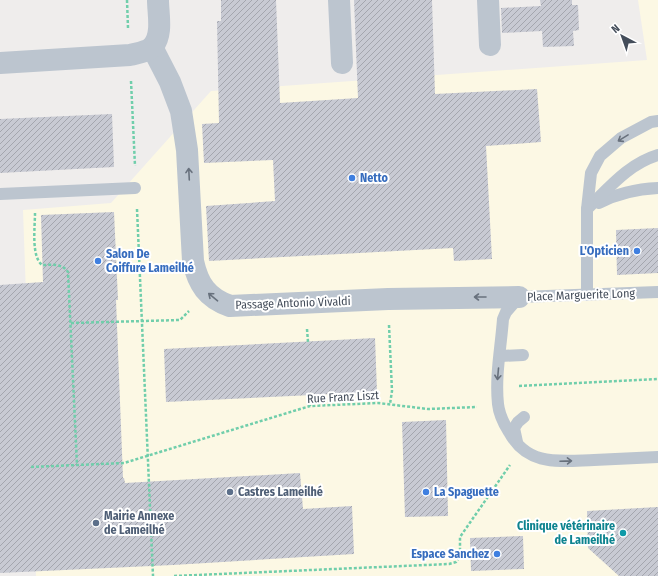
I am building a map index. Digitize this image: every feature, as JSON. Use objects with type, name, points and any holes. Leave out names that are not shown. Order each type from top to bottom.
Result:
[{"type":"street","points":[[0,63],[130,55],[142,52],[152,47],[157,39],[159,30],[158,0]]},
{"type":"street","points":[[339,0],[342,63]]},
{"type":"street","points":[[488,0],[490,45]]},
{"type":"street","name":"Passage Antonio Vivaldi","points":[[152,47],[170,82],[181,111],[187,150],[193,261],[196,274],[200,284],[218,302],[230,306],[388,299],[519,297]]},
{"type":"lane","points":[[587,294],[587,209],[591,174],[600,156],[622,138],[651,122],[658,121]]},
{"type":"lane","points":[[587,209],[628,170],[639,162],[658,155]]},
{"type":"lane","points":[[0,194],[136,188]]},
{"type":"lane","points":[[587,209],[612,196],[639,189],[658,188]]},
{"type":"lane","name":"Place Marguerite Long","points":[[658,292],[519,297],[506,312],[503,319],[497,386],[498,406],[503,422],[511,438],[521,449],[537,458],[554,462],[658,457]]},
{"type":"lane","points":[[500,356],[523,355]]},
{"type":"lane","points":[[521,449],[516,440],[514,428],[524,417]]},
{"type":"path","points":[[127,0],[129,34]]},
{"type":"path","points":[[131,80],[134,147]]},
{"type":"path","points":[[34,192],[36,256],[38,261],[42,265],[58,264],[65,267],[68,272],[77,465]]},
{"type":"path","points":[[137,210],[153,576]]},
{"type":"path","points":[[71,323],[180,320],[208,293]]},
{"type":"path","points":[[388,299],[392,391],[390,404]]},
{"type":"path","points":[[518,386],[658,379]]},
{"type":"path","points":[[310,395],[310,406]]},
{"type":"path","name":"Rue Franz Liszt","points":[[31,467],[124,463],[310,406],[378,403],[428,409],[498,406]]},
{"type":"path","points":[[174,576],[441,564],[456,562],[460,556],[460,537],[521,449]]},
{"type":"shaded area","points":[[638,0],[658,0],[658,576],[36,576],[23,210],[111,203],[211,91],[647,60]]},
{"type":"building","points":[[221,0],[276,0],[280,103],[358,98],[354,0],[432,0],[435,94],[537,89],[541,142],[486,146],[492,259],[454,261],[453,248],[209,261],[206,206],[275,201],[273,160],[204,163],[202,124],[219,123],[217,21],[221,21]]},
{"type":"building","points":[[540,0],[572,0],[572,5],[578,5],[579,30],[573,31],[574,46],[543,47],[542,31],[502,33],[501,8],[541,6]]},
{"type":"building","points":[[112,114],[114,167],[0,173],[0,119]]},
{"type":"building","points":[[114,212],[123,478],[125,483],[300,473],[303,509],[352,506],[354,554],[173,565],[0,573],[0,285],[43,282],[41,215]]},
{"type":"building","name":"L'Opticien","points":[[658,228],[658,273],[617,275],[616,230]]},
{"type":"building","points":[[375,338],[377,392],[166,402],[164,349]]},
{"type":"building","points":[[446,420],[448,516],[405,517],[402,422]]},
{"type":"building","name":"Clinique vétérinaire de Lameilhé","points":[[658,507],[658,576],[619,576],[588,548],[587,511]]},
{"type":"building","name":"Espace Sanchez","points":[[523,536],[524,569],[471,571],[470,538]]},
{"type":"place","name":"Netto","points":[[352,178]]},
{"type":"place","name":"L'Opticien","points":[[637,251]]},
{"type":"place","name":"Salon De Coiffure Lameilhé","points":[[98,261]]},
{"type":"place","name":"Castres Lameilhé","points":[[230,492]]},
{"type":"place","name":"La Spaguette","points":[[426,492]]},
{"type":"place","name":"Mairie Annexe de Lameilhé","points":[[96,523]]},
{"type":"place","name":"Clinique vétérinaire de Lameilhé","points":[[623,533]]},
{"type":"place","name":"Espace Sanchez","points":[[497,554]]}]
